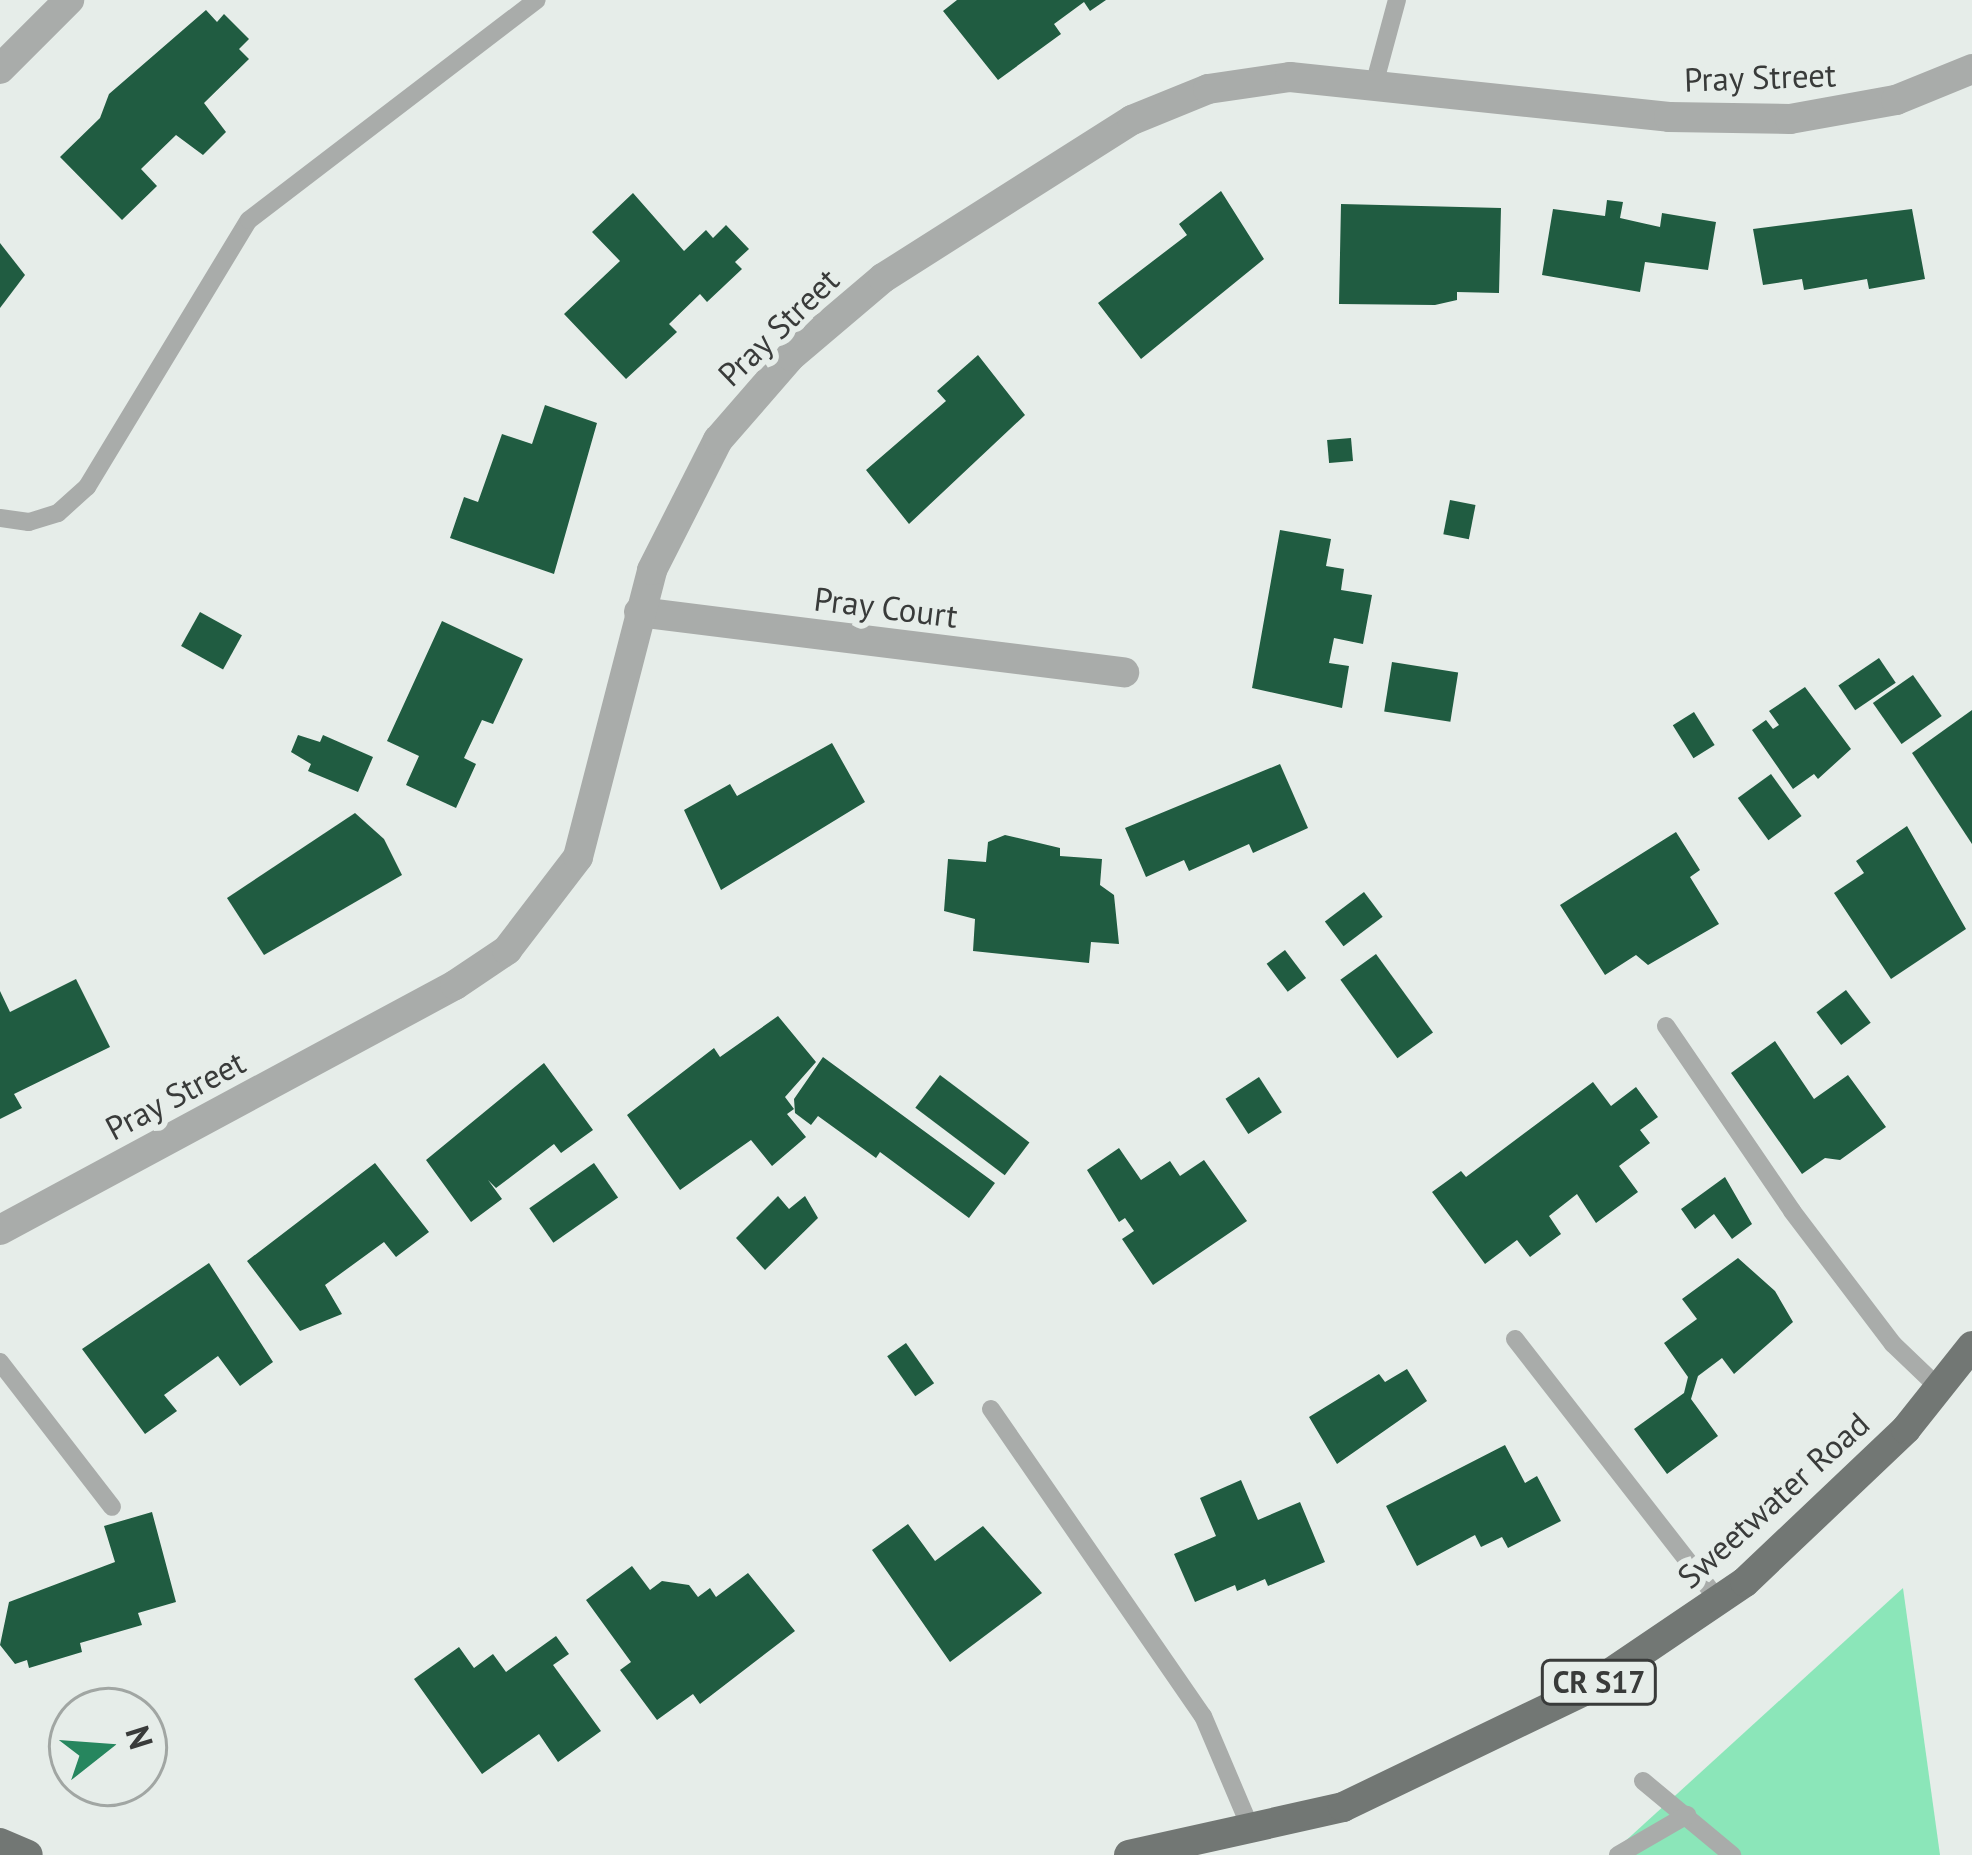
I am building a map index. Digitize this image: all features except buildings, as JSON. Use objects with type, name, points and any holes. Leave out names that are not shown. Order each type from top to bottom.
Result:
[{"type":"main road","name":"Sweetwater Road","points":[[1129,1855],[1343,1807],[1430,1772],[1584,1691],[1719,1601],[1906,1429],[1972,1346]]},
{"type":"main road","points":[[0,1843],[28,1855]]},
{"type":"street","points":[[0,69],[69,0]]},
{"type":"street","name":"Pray Street","points":[[0,1230],[455,985],[507,950],[556,894],[594,817],[639,612],[668,528],[718,440],[791,356],[883,278],[1169,102],[1290,77],[1729,121],[1844,112],[1972,70]]},
{"type":"street","name":"Pray Court","points":[[639,612],[1124,672]]},
{"type":"lane","points":[[0,518],[28,521],[58,513],[87,487],[260,209],[537,0]]},
{"type":"lane","points":[[1374,85],[1397,0]]},
{"type":"lane","points":[[1666,1026],[1806,1230],[1893,1344],[1939,1388]]},
{"type":"lane","points":[[1515,1339],[1719,1601]]},
{"type":"lane","points":[[0,1362],[112,1507]]},
{"type":"lane","points":[[991,1409],[1203,1717],[1251,1828]]},
{"type":"lane","points":[[1643,1781],[1732,1855]]},
{"type":"lane","points":[[1618,1855],[1688,1815]]},
{"type":"green space","points":[[1903,1588],[1940,1855],[1610,1855]]}]
